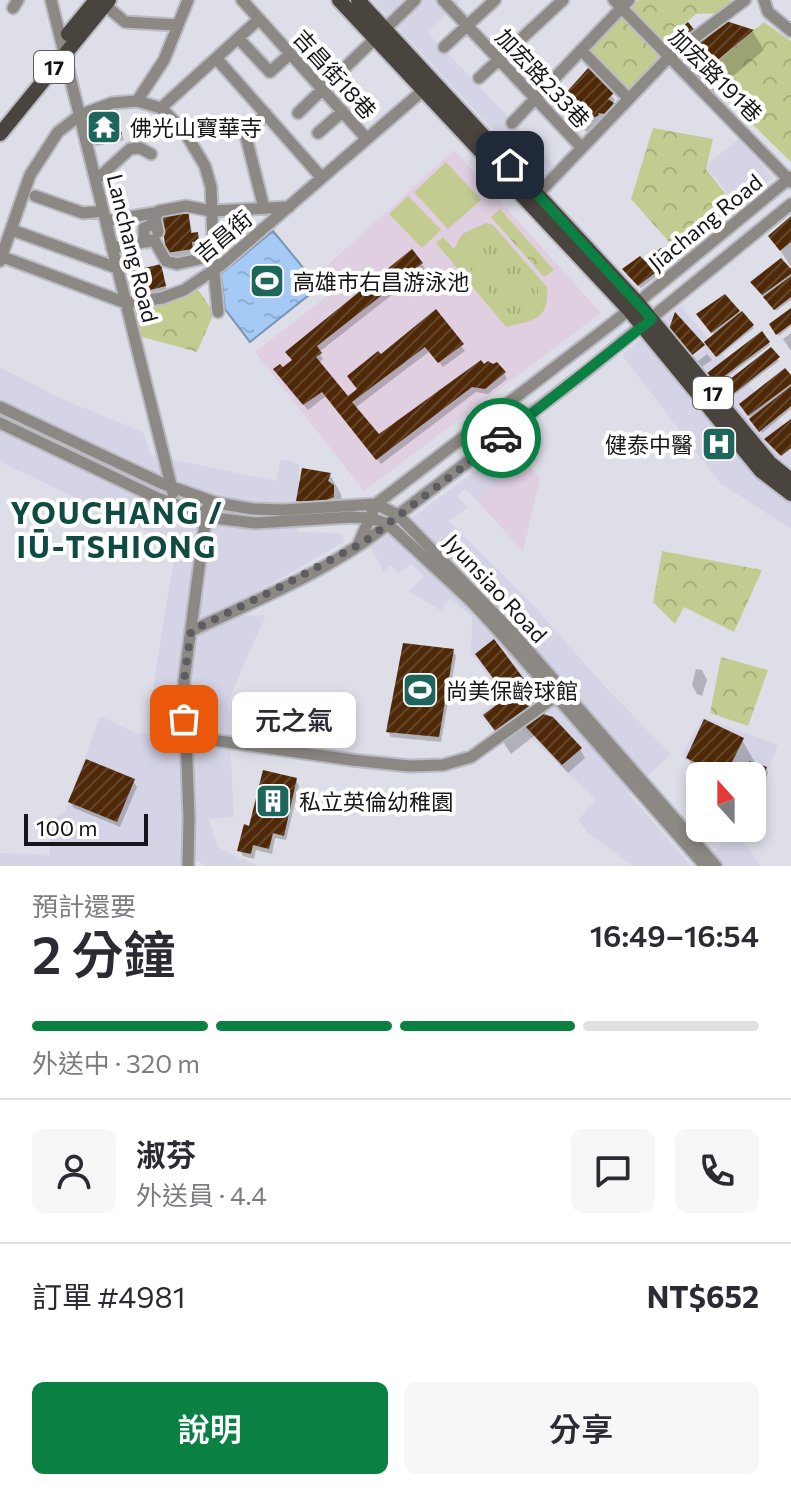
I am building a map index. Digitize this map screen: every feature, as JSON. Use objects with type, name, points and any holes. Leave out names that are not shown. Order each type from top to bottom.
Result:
[{"type":"main road","name":"17","points":[[339,0],[380,35],[633,307],[770,463],[791,480]]},
{"type":"main road","name":"17","points":[[358,0],[380,35]]},
{"type":"main road","name":"17","points":[[0,120],[103,2]]},
{"type":"main road","name":"17","points":[[0,134],[63,48]]},
{"type":"main road","name":"17","points":[[647,323],[761,471],[791,494]]},
{"type":"street","name":"Lanchang Road","points":[[51,0],[176,505]]},
{"type":"street","points":[[137,101],[164,60],[188,0]]},
{"type":"street","name":"吉昌街18巷","points":[[242,0],[367,139]]},
{"type":"street","points":[[298,113],[415,0]]},
{"type":"street","name":"加宏路233巷","points":[[443,0],[582,148]]},
{"type":"street","points":[[444,47],[495,0]]},
{"type":"street","points":[[479,78],[563,0]]},
{"type":"street","points":[[532,199],[670,56],[745,0]]},
{"type":"street","points":[[764,0],[768,12],[791,31]]},
{"type":"street","points":[[103,2],[125,22],[176,25]]},
{"type":"street","points":[[512,123],[622,3]]},
{"type":"street","name":"加宏路191巷","points":[[622,3],[790,179]]},
{"type":"street","points":[[161,108],[259,19]]},
{"type":"street","points":[[238,38],[270,72],[290,54]]},
{"type":"street","points":[[581,50],[629,99]]},
{"type":"street","points":[[216,58],[322,178]]},
{"type":"street","name":"吉昌街","points":[[1,258],[126,303],[162,298],[184,290],[214,271],[428,87]]},
{"type":"street","points":[[1,258],[30,175],[58,132],[80,115],[112,103],[137,101],[161,108],[197,149],[211,187],[218,312]]},
{"type":"street","points":[[318,133],[342,112]]},
{"type":"street","points":[[264,208],[245,133],[266,114]]},
{"type":"street","points":[[96,180],[130,149],[140,148],[151,154]]},
{"type":"street","name":"Jiachang Road","points":[[358,546],[376,504],[633,307],[790,179]]},
{"type":"street","points":[[35,196],[83,213],[105,216],[154,213],[158,232]]},
{"type":"street","name":"Jiachang Road","points":[[191,631],[358,546],[647,323],[791,204]]},
{"type":"street","points":[[147,242],[144,228],[151,225],[159,211],[186,206],[211,211],[289,207]]},
{"type":"street","points":[[12,230],[117,268]]},
{"type":"street","points":[[112,248],[154,240],[166,261],[177,264],[213,256]]},
{"type":"street","name":"Jyunsiao Road","points":[[0,407],[172,487],[209,500],[253,509],[376,504],[398,515],[484,602],[705,866]]},
{"type":"street","name":"Jyunsiao Road","points":[[0,423],[176,505],[205,515],[255,523],[369,518],[388,524],[471,601],[561,694],[716,866]]},
{"type":"street","points":[[188,866],[184,681],[209,500]]},
{"type":"street","points":[[184,736],[352,760],[409,766],[443,765],[471,757],[561,694]]},
{"type":"shaded area","points":[[372,0],[461,0],[428,33],[557,168],[543,183]]},
{"type":"shaded area","points":[[740,138],[773,178],[738,206],[705,166]]},
{"type":"shaded area","points":[[454,150],[601,313],[364,491],[255,352],[331,293],[317,275]]},
{"type":"shaded area","points":[[680,306],[791,433],[791,529],[720,483],[622,355]]},
{"type":"shaded area","points":[[0,367],[62,399],[143,432],[151,455],[276,481],[281,459],[299,464],[299,532],[340,533],[344,542],[216,616],[266,615],[228,701],[234,817],[209,819],[218,848],[258,866],[207,866],[183,854],[180,866],[0,866],[0,853],[50,855],[48,822],[65,812],[100,716],[133,732],[149,734],[150,710],[177,545],[0,462]]},
{"type":"shaded area","points":[[514,450],[540,478],[523,551],[477,501],[513,467],[505,458]]},
{"type":"shaded area","points":[[495,457],[505,458],[514,467],[477,501],[465,489],[457,496],[468,507],[449,521],[535,607],[607,689],[671,754],[629,794],[691,866],[633,866],[588,833],[578,820],[596,800],[521,728],[502,741],[480,715],[501,694],[471,653],[472,617],[450,598],[441,611],[409,591],[424,576],[411,564],[399,573],[390,565],[383,572],[371,547]]},
{"type":"shaded area","points":[[703,717],[778,745],[766,777],[766,762],[688,762],[681,756]]},
{"type":"shaded area","points":[[721,842],[743,842],[761,866],[700,866]]},
{"type":"green space","points":[[638,0],[730,0],[734,4],[723,13],[696,14],[662,43],[629,9]]},
{"type":"green space","points":[[621,14],[663,55],[628,93],[587,50]]},
{"type":"green space","points":[[764,22],[791,41],[791,162],[702,75]]},
{"type":"green space","points":[[653,128],[713,139],[706,169],[734,205],[679,253],[631,199]]},
{"type":"green space","points":[[446,162],[481,200],[448,229],[414,192]]},
{"type":"green space","points":[[408,196],[441,230],[422,248],[389,214]]},
{"type":"green space","points":[[500,209],[554,270],[544,277],[491,217]]},
{"type":"green space","points":[[486,223],[493,225],[547,287],[542,313],[531,320],[506,327],[436,243],[443,237],[454,249],[462,234]],"holes":[[[484,232],[496,236],[538,287],[538,303],[524,314],[506,312],[463,261],[465,246],[470,239]]]},
{"type":"green space","points":[[484,232],[496,236],[538,287],[538,303],[527,313],[515,315],[506,312],[463,261],[467,242]]},
{"type":"green space","points":[[197,288],[214,313],[197,352],[139,336],[131,306]]},
{"type":"green space","points":[[662,551],[762,570],[734,632],[684,607],[675,624],[653,602]]},
{"type":"green space","points":[[721,657],[768,670],[748,726],[710,713]]},
{"type":"water","name":"高雄市右昌游泳池","points":[[273,231],[319,287],[250,342],[225,309],[221,274]]},
{"type":"building","points":[[723,20],[754,30],[696,78],[675,57]]},
{"type":"building","points":[[688,22],[697,33],[674,52],[665,41]]},
{"type":"building","points":[[590,66],[607,81],[604,84],[614,93],[608,99],[614,103],[605,114],[598,113],[583,129],[560,108],[568,99],[563,96]]},
{"type":"building","name":"佛光山寶華寺","points":[[115,112],[122,134],[91,142],[86,120]]},
{"type":"building","points":[[188,208],[191,233],[198,232],[199,241],[192,242],[193,249],[166,253],[161,213]]},
{"type":"building","points":[[791,216],[791,242],[780,251],[768,236]]},
{"type":"building","points":[[661,248],[673,259],[638,286],[622,269],[640,256],[645,261]]},
{"type":"building","points":[[412,249],[423,263],[317,346],[322,353],[316,357],[348,396],[357,389],[347,376],[378,351],[381,354],[436,309],[464,344],[438,363],[425,347],[352,402],[379,434],[481,360],[484,364],[497,362],[506,372],[485,389],[472,387],[376,460],[322,392],[303,405],[273,369],[280,364],[283,367],[292,360],[285,352]]},
{"type":"building","points":[[781,258],[791,269],[791,274],[762,295],[750,282]]},
{"type":"building","points":[[161,264],[166,286],[138,293],[132,271]]},
{"type":"building","points":[[791,276],[791,297],[774,310],[763,297]]},
{"type":"building","points":[[725,294],[740,311],[711,333],[696,314]]},
{"type":"building","points":[[791,308],[791,324],[776,335],[769,324]]},
{"type":"building","points":[[742,311],[754,325],[716,357],[704,342]]},
{"type":"building","points":[[675,312],[705,345],[691,356],[669,329]]},
{"type":"building","points":[[762,331],[770,342],[715,383],[707,373]]},
{"type":"building","points":[[771,347],[780,357],[728,398],[720,387]]},
{"type":"building","points":[[785,368],[791,375],[791,384],[748,416],[739,404]]},
{"type":"building","points":[[791,386],[791,406],[759,432],[749,419]]},
{"type":"building","points":[[791,419],[791,448],[781,456],[764,439]]},
{"type":"building","points":[[302,468],[331,473],[328,481],[334,485],[334,497],[319,503],[296,501]]},
{"type":"building","points":[[494,639],[539,699],[539,703],[499,736],[483,715],[507,697],[475,654]]},
{"type":"building","name":"尚美保齡球館","points":[[403,643],[454,649],[439,737],[386,732]]},
{"type":"building","points":[[543,714],[553,717],[582,748],[562,765],[525,726]]},
{"type":"building","points":[[704,719],[744,738],[732,762],[695,762],[686,758]]},
{"type":"building","points":[[86,759],[135,779],[117,822],[68,802]]},
{"type":"building","name":"私立英倫幼稚園","points":[[263,770],[297,778],[284,836],[273,833],[269,849],[253,845],[251,854],[237,851],[244,824],[249,826]]},
{"type":"way so far","points":[[184,719],[184,681],[191,631],[364,542],[501,438]]},
{"type":"place","name":"佛光山寶華寺","points":[[104,127]]},
{"type":"place","name":"高雄市右昌游泳池","points":[[267,281]]},
{"type":"place","name":"健泰中醫","points":[[719,444]]},
{"type":"place","name":"尚美保齡球館","points":[[420,690]]},
{"type":"place","name":"元之氣","points":[[184,719]]},
{"type":"place","name":"私立英倫幼稚園","points":[[273,801]]},
{"type":"district","name":"YOUCHANG / IŪ-TSHIONG","points":[[117,528]]},
{"type":"route","points":[[501,438],[652,319],[510,165]]}]
